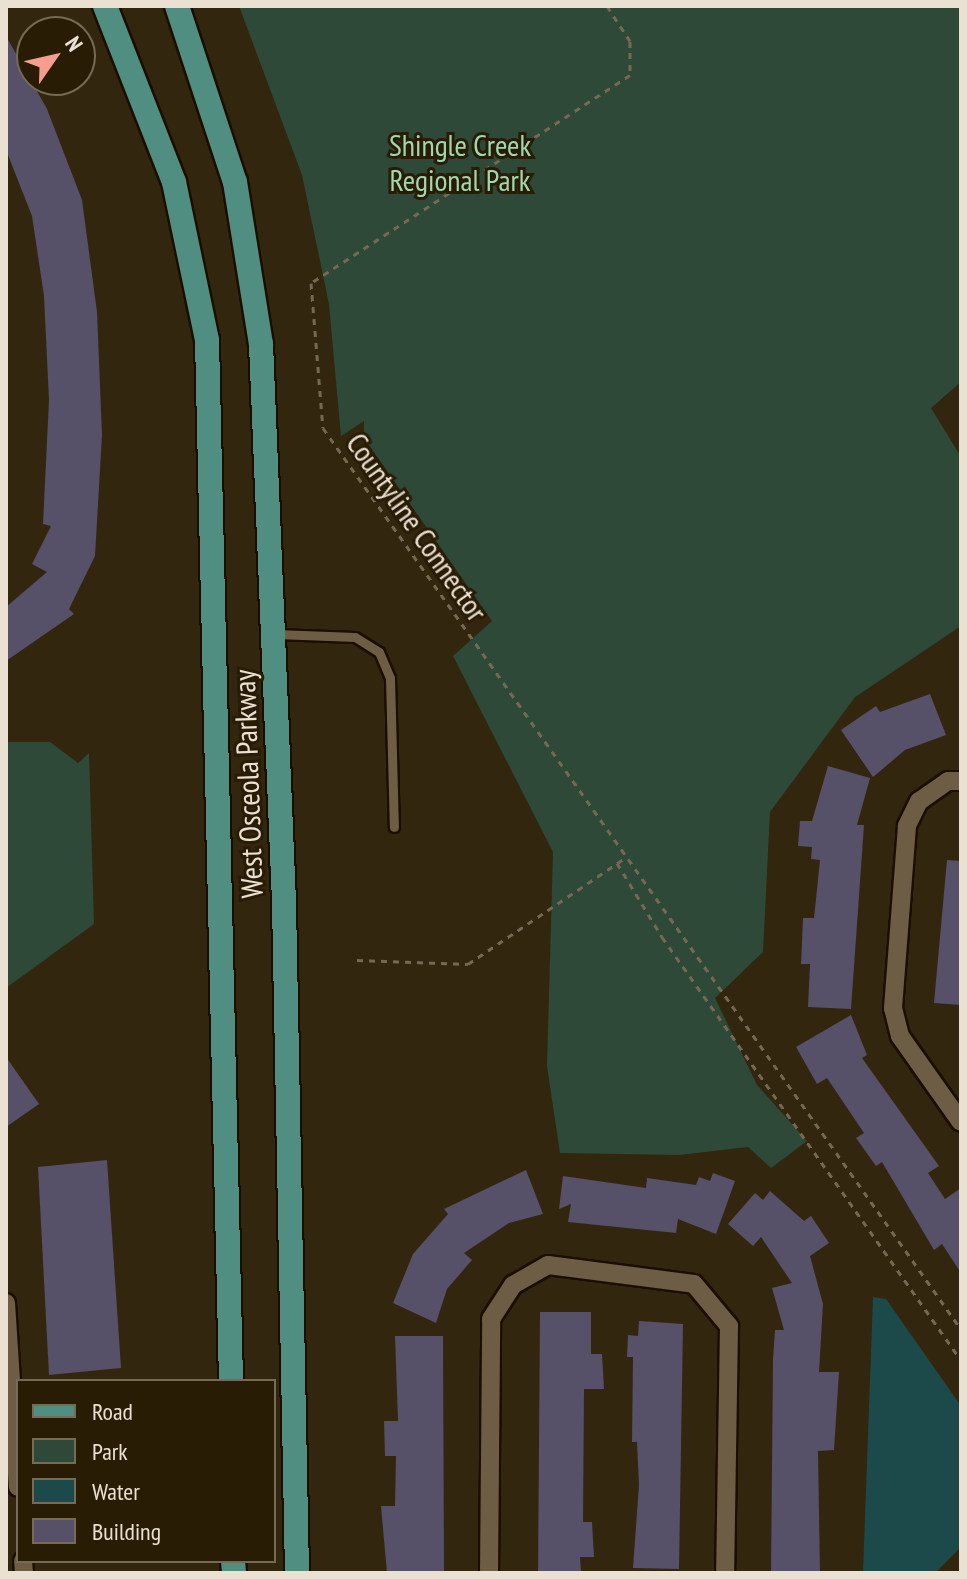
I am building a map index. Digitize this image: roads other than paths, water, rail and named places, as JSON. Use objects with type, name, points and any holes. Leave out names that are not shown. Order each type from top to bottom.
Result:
[{"type":"main road","name":"West Osceola Parkway","points":[[105,6],[174,182],[207,340],[231,1379]]},
{"type":"main road","name":"West Osceola Parkway","points":[[177,6],[217,118],[250,256],[261,344],[276,634],[297,1573]]},
{"type":"street","points":[[961,781],[948,781],[919,801],[907,826],[893,1008],[900,1036],[961,1122]]},
{"type":"street","points":[[489,1573],[491,1319],[513,1285],[548,1265],[694,1284],[729,1326],[725,1573]]},
{"type":"street","points":[[6,1303],[16,1456]]},
{"type":"lane","points":[[276,634],[355,637],[379,652],[390,678],[394,827]]},
{"type":"water","points":[[873,1297],[886,1299],[961,1406],[961,1547],[935,1573],[863,1573]]},
{"type":"park label","name":"Shingle Creek Regional Park","points":[[460,162]]}]
